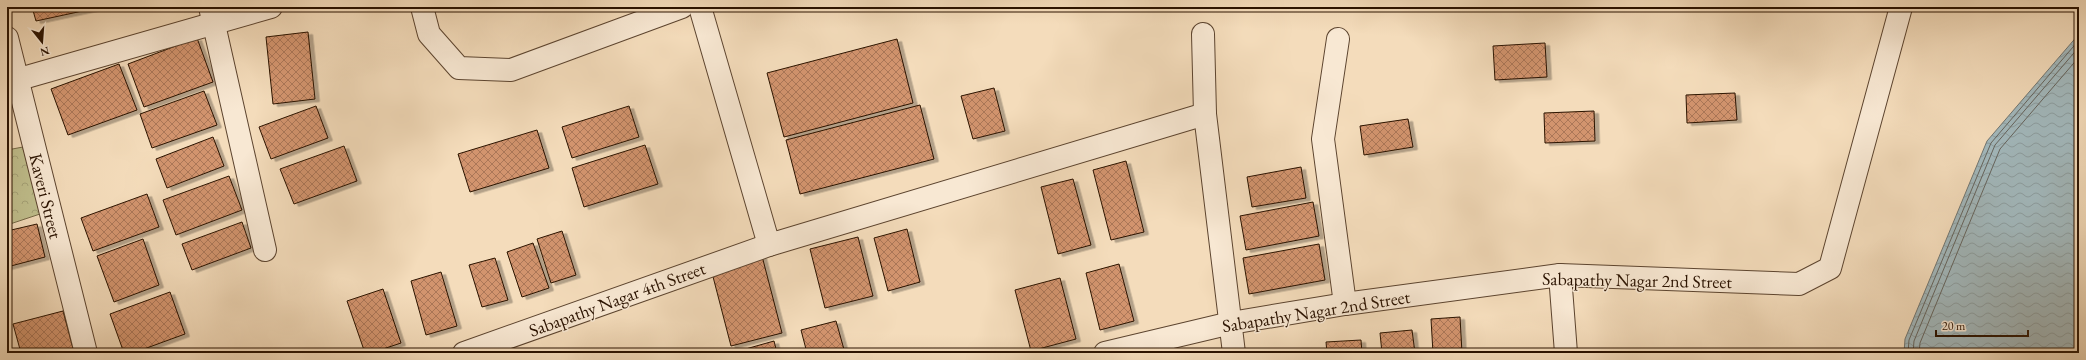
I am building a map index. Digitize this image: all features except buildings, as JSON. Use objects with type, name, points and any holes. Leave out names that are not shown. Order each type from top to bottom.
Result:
[{"type":"street","points":[[16,80],[212,15],[271,7]]},
{"type":"street","points":[[422,7],[429,34],[459,68],[511,70],[682,7]]},
{"type":"street","points":[[700,7],[769,245]]},
{"type":"street","name":"Sabapathy Nagar 2nd Street","points":[[1105,353],[1231,323],[1346,304],[1560,276],[1799,284],[1830,268],[1901,7]]},
{"type":"street","points":[[212,15],[265,250]]},
{"type":"street","points":[[1203,34],[1205,114],[1234,353]]},
{"type":"street","name":"Kaveri Street","points":[[7,38],[16,80],[86,353]]},
{"type":"street","points":[[1338,39],[1323,139],[1346,304]]},
{"type":"street","name":"Sabapathy Nagar 4th Street","points":[[464,353],[769,245],[1205,114]]},
{"type":"street","points":[[1560,276],[1566,353]]},
{"type":"green space","points":[[23,147],[40,214],[7,225],[7,150]]},
{"type":"water","points":[[2079,34],[2079,353],[1904,353],[1905,339],[1987,141]]}]
